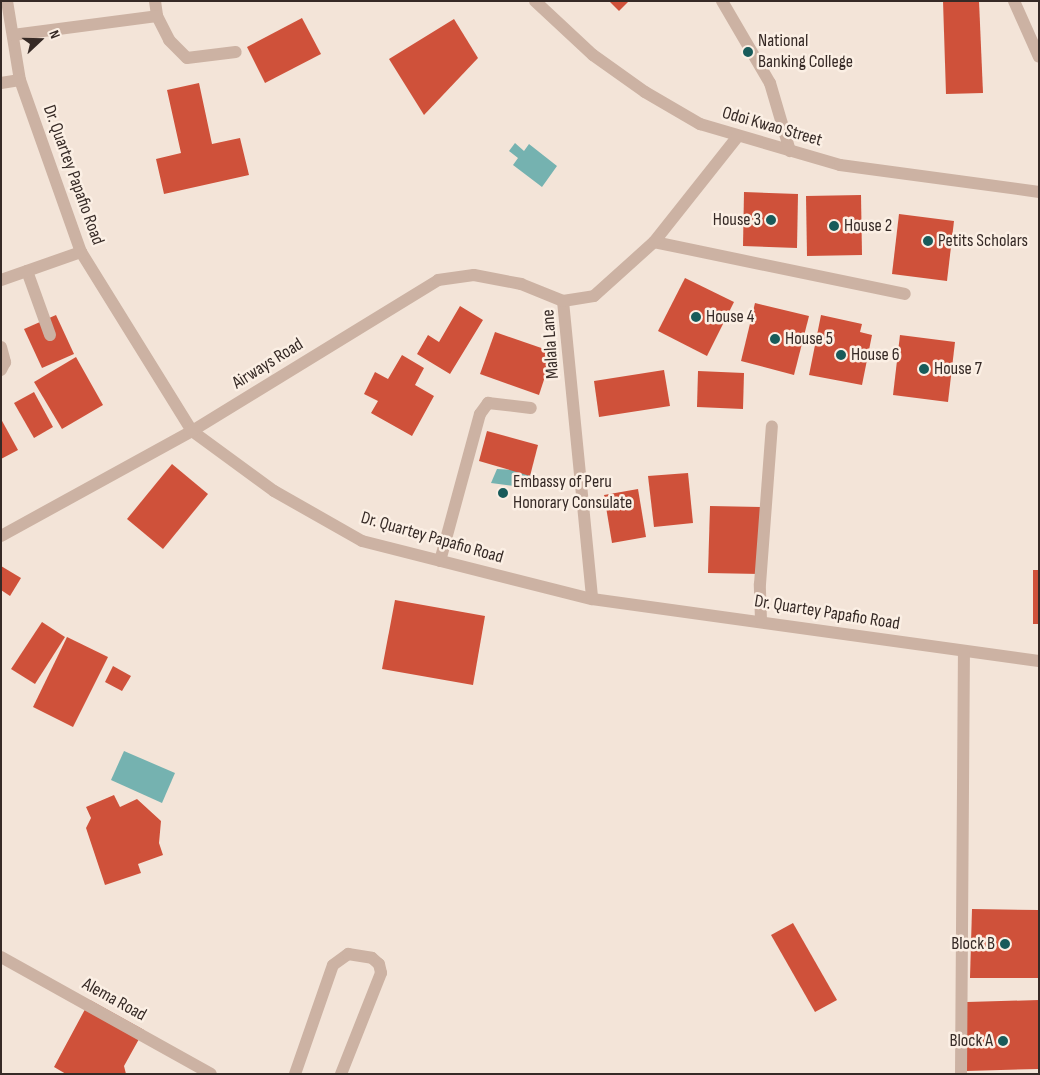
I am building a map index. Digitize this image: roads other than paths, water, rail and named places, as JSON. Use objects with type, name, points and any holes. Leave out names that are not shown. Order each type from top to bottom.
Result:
[{"type":"street","name":"Dr. Quartey Papafio Road","points":[[7,1],[20,80],[82,252],[192,431],[274,491],[362,541],[592,599],[760,620],[964,653],[1039,661]]},
{"type":"street","points":[[155,1],[156,16],[169,40],[187,58],[236,52]]},
{"type":"street","name":"Odoi Kwao Street","points":[[535,1],[593,55],[645,92],[700,124],[840,165],[1039,191]]},
{"type":"street","points":[[722,1],[770,83],[790,151]]},
{"type":"street","points":[[1014,1],[1039,57]]},
{"type":"street","points":[[13,35],[156,16]]},
{"type":"street","points":[[1,83],[20,80]]},
{"type":"street","name":"Malala Lane","points":[[592,599],[563,302],[594,296],[654,242],[738,136]]},
{"type":"street","points":[[654,242],[905,294]]},
{"type":"street","points":[[1,280],[82,252]]},
{"type":"street","points":[[27,271],[50,335]]},
{"type":"street","name":"Airways Road","points":[[1,536],[192,431],[438,280],[474,275],[521,284],[563,302]]},
{"type":"street","points":[[1,347],[5,362],[1,370]]},
{"type":"street","points":[[440,561],[480,414],[488,403],[531,408]]},
{"type":"street","points":[[760,620],[772,426]]},
{"type":"street","points":[[961,1074],[964,653]]},
{"type":"street","points":[[295,1074],[334,965],[348,954],[372,958],[379,964],[381,973],[341,1074]]},
{"type":"street","name":"Alema Road","points":[[1,957],[211,1074]]},
{"type":"water","points":[[515,143],[524,151],[529,144],[557,166],[542,187],[513,165],[518,158],[509,151]]},
{"type":"water","points":[[497,469],[531,471],[530,488],[491,483]]},
{"type":"water","points":[[124,751],[175,773],[162,803],[111,780]]},
{"type":"place","name":"National Banking College","points":[[748,52]]},
{"type":"place","name":"House 3","points":[[771,220]]},
{"type":"place","name":"House 2","points":[[834,226]]},
{"type":"place","name":"Petits Scholars","points":[[928,241]]},
{"type":"place","name":"House 4","points":[[696,317]]},
{"type":"place","name":"House 5","points":[[775,339]]},
{"type":"place","name":"House 6","points":[[841,355]]},
{"type":"place","name":"House 7","points":[[924,369]]},
{"type":"place","name":"Embassy of Peru Honorary Consulate","points":[[503,493]]},
{"type":"place","name":"Block B","points":[[1005,944]]},
{"type":"place","name":"Block A","points":[[1003,1041]]}]
